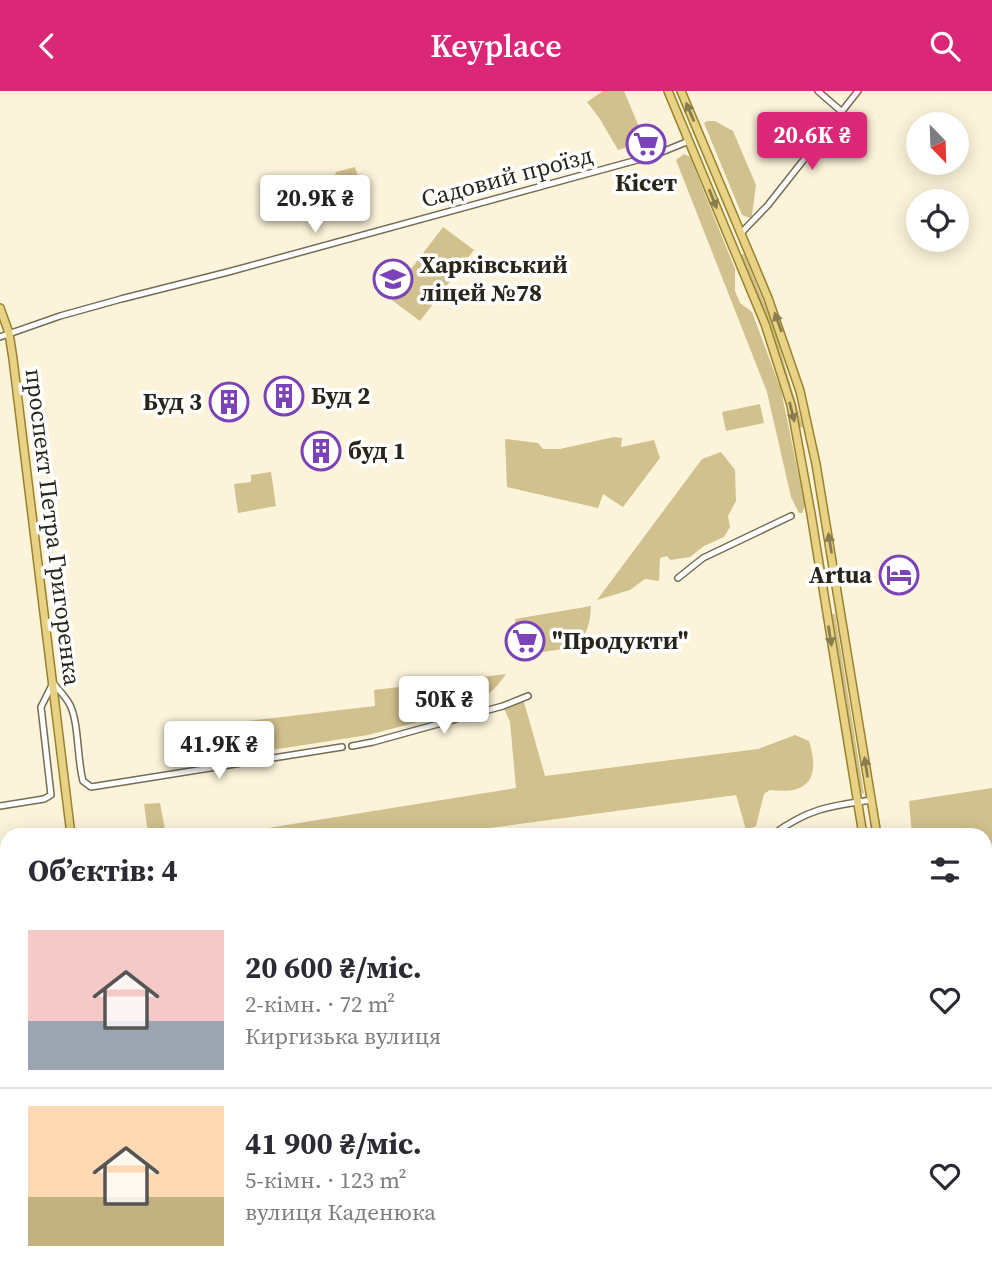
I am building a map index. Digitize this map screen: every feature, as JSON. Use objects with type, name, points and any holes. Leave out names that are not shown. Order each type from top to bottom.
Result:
[{"type":"main road","points":[[668,91],[765,324],[791,405],[862,828]]},
{"type":"main road","points":[[681,91],[777,320],[800,391],[816,464],[876,828]]},
{"type":"main road","points":[[705,180],[716,175]]},
{"type":"main road","points":[[729,238],[742,232]]},
{"type":"main road","name":"проспект Петра Григоренка","points":[[0,308],[9,333],[70,828]]},
{"type":"main road","points":[[826,607],[839,604]]},
{"type":"street","points":[[818,91],[841,111]]},
{"type":"street","points":[[742,232],[790,179],[858,91]]},
{"type":"street","name":"Садовий проїзд","points":[[0,337],[121,299],[223,274],[652,156],[690,141]]},
{"type":"street","points":[[678,578],[703,558],[791,516]]},
{"type":"street","points":[[0,806],[44,799],[51,795],[41,707],[53,683],[69,703],[73,713],[79,767],[83,781],[91,787],[342,747]]},
{"type":"street","points":[[352,746],[528,697]]},
{"type":"street","points":[[41,707],[48,701],[69,703]]},
{"type":"street","points":[[783,828],[806,813],[872,800]]},
{"type":"shaded area","points":[[603,91],[624,91],[639,127],[637,144],[618,150],[587,102]]},
{"type":"shaded area","points":[[715,121],[733,131],[756,185],[750,218],[742,215],[704,123]]},
{"type":"shaded area","points":[[684,154],[690,157],[735,269],[735,291],[740,303],[752,312],[781,390],[805,506],[802,513],[799,513],[791,497],[767,392],[676,160]]},
{"type":"shaded area","points":[[355,167],[366,205],[336,214],[330,194],[336,172]]},
{"type":"shaded area","points":[[443,227],[474,250],[420,321],[389,298]]},
{"type":"shaded area","points":[[744,254],[773,325],[803,427],[799,428],[777,349],[741,255]]},
{"type":"shaded area","points":[[760,404],[764,423],[726,431],[722,412]]},
{"type":"shaded area","points":[[614,437],[622,438],[621,447],[654,440],[660,458],[623,507],[603,494],[598,508],[507,487],[505,439],[538,443],[543,449],[560,449]]},
{"type":"shaded area","points":[[721,452],[735,470],[736,501],[728,516],[730,527],[724,537],[704,546],[690,557],[670,560],[667,556],[660,558],[659,581],[645,579],[630,590],[597,600],[702,459]]},
{"type":"shaded area","points":[[271,472],[276,506],[238,513],[234,484],[251,482],[251,475]]},
{"type":"shaded area","points":[[591,606],[589,623],[578,642],[570,647],[521,656],[515,619]]},
{"type":"shaded area","points":[[832,614],[835,614],[864,794],[861,793]]},
{"type":"shaded area","points":[[506,674],[474,707],[368,735],[233,756],[230,723],[375,706],[374,690]]},
{"type":"shaded area","points":[[524,702],[545,776],[758,749],[795,735],[809,741],[812,774],[809,781],[795,790],[770,790],[764,794],[756,826],[751,828],[745,828],[736,795],[488,828],[267,828],[516,788],[510,722],[503,706]]},
{"type":"shaded area","points":[[992,788],[992,828],[911,828],[909,801]]},
{"type":"shaded area","points":[[160,803],[165,828],[147,828],[144,804]]},
{"type":"place","name":"Кісет","points":[[646,144]]},
{"type":"place","name":"Харківський ліцей №78","points":[[393,279]]},
{"type":"place","name":"Буд 2","points":[[284,396]]},
{"type":"place","name":"Буд 3","points":[[229,402]]},
{"type":"place","name":"буд 1","points":[[321,451]]},
{"type":"place","name":"Artua","points":[[899,575]]},
{"type":"place","name":"\"Продукти\"","points":[[525,641]]}]
